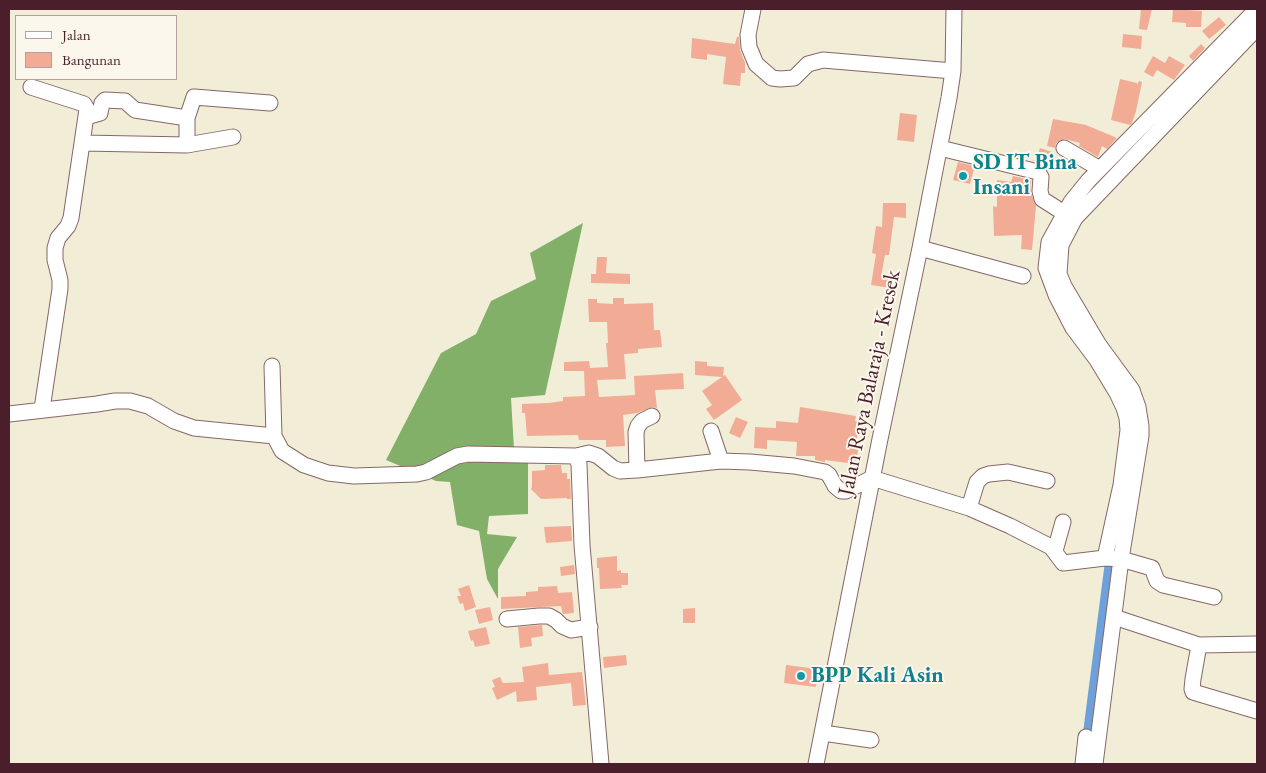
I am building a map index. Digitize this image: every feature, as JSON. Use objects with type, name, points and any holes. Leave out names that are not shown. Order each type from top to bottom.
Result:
[{"type":"street","points":[[754,9],[748,35],[749,47],[756,64],[772,78],[794,78],[808,64],[823,60],[953,71]]},
{"type":"street","name":"Jalan Raya Balaraja - Kresek","points":[[816,764],[872,478],[940,148],[953,71],[954,9]]},
{"type":"street","points":[[1113,558],[1141,436],[1140,416],[1132,390],[1099,345],[1064,286],[1060,274],[1060,245],[1075,218],[1203,74],[1257,9]]},
{"type":"street","points":[[1095,764],[1114,617],[1113,558],[1128,430],[1127,418],[1117,393],[1097,360],[1074,328],[1056,295],[1046,268],[1049,242],[1070,202],[1100,169],[1203,74],[1257,28]]},
{"type":"street","points":[[31,87],[85,105],[87,109],[71,218],[68,226],[58,238],[55,248],[60,289],[42,409]]},
{"type":"street","points":[[187,145],[187,118],[194,97],[270,103]]},
{"type":"street","points":[[86,117],[100,113],[102,103],[105,100],[125,102],[135,110],[187,118]]},
{"type":"street","points":[[83,143],[187,145],[233,137]]},
{"type":"street","points":[[940,148],[1036,171],[1040,176],[1042,199],[1064,213]]},
{"type":"street","points":[[1064,148],[1100,169]]},
{"type":"street","points":[[920,248],[1023,276]]},
{"type":"street","points":[[272,366],[274,436],[282,451],[304,465],[328,473],[354,476],[417,474],[426,472],[457,456],[468,454],[576,456],[583,453],[598,456],[620,471],[721,461],[794,466],[821,470],[827,473],[835,486],[843,491],[872,478],[969,508],[1051,547],[1064,563],[1113,558],[1152,568],[1157,580],[1163,585],[1214,598]]},
{"type":"street","points":[[9,414],[115,401],[130,401],[148,406],[174,421],[194,428],[274,436]]},
{"type":"street","points":[[637,470],[636,432],[642,421],[652,416]]},
{"type":"street","points":[[711,431],[721,461]]},
{"type":"street","points":[[576,456],[579,464],[582,546],[601,764]]},
{"type":"street","points":[[969,508],[977,482],[989,474],[1008,472],[1047,481]]},
{"type":"street","points":[[1055,551],[1063,522]]},
{"type":"street","points":[[507,619],[549,616],[571,630],[590,627]]},
{"type":"street","points":[[1114,617],[1199,645],[1257,644]]},
{"type":"street","points":[[1199,645],[1193,679],[1193,692],[1257,711]]},
{"type":"street","points":[[823,733],[871,740]]},
{"type":"street","points":[[1083,764],[1086,737]]},
{"type":"green space","points":[[583,223],[545,395],[511,398],[514,449],[528,449],[528,514],[489,516],[487,534],[517,537],[498,569],[498,599],[487,579],[479,531],[457,525],[450,482],[436,481],[386,460],[441,353],[476,334],[491,301],[536,279],[530,253]]},
{"type":"building","points":[[1141,9],[1152,9],[1147,30],[1139,29]]},
{"type":"building","points":[[1173,9],[1202,11],[1201,27],[1186,27],[1186,23],[1172,22]]},
{"type":"building","points":[[1219,17],[1226,25],[1209,39],[1202,31]]},
{"type":"building","points":[[1123,34],[1142,36],[1141,49],[1122,47]]},
{"type":"building","points":[[737,37],[739,37],[740,50],[745,63],[745,73],[741,73],[740,86],[723,84],[726,57],[707,54],[707,60],[691,58],[692,38],[735,44]]},
{"type":"building","points":[[1201,44],[1205,48],[1193,61],[1189,56]]},
{"type":"building","points":[[1153,56],[1165,63],[1169,56],[1185,65],[1174,80],[1157,70],[1153,77],[1144,72]]},
{"type":"building","points":[[1120,79],[1137,83],[1137,85],[1139,81],[1142,82],[1136,111],[1130,125],[1111,120]]},
{"type":"building","points":[[900,113],[917,115],[914,142],[897,140]]},
{"type":"building","points":[[1053,119],[1086,125],[1117,138],[1107,149],[1102,146],[1098,157],[1079,146],[1080,143],[1065,139],[1056,143],[1055,148],[1047,146]]},
{"type":"building","points":[[1040,148],[1052,152],[1049,162],[1047,161],[1045,166],[1030,160],[1036,161]]},
{"type":"building","name":"SD IT Bina Insani","points":[[958,162],[975,166],[970,184],[953,180]]},
{"type":"building","points":[[1013,176],[1031,180],[1031,193],[1036,206],[1032,250],[1021,249],[1022,235],[994,236],[993,206],[997,207],[997,180],[1011,182]]},
{"type":"building","points":[[883,203],[906,203],[906,218],[894,217],[889,255],[885,255],[881,277],[892,279],[891,288],[871,285],[876,254],[872,253],[876,226],[882,227]]},
{"type":"building","points":[[597,257],[607,257],[606,273],[630,274],[630,284],[591,283],[591,274],[596,274]]},
{"type":"building","points":[[613,298],[624,298],[624,304],[653,303],[654,330],[660,330],[662,347],[638,349],[638,353],[624,354],[626,379],[597,380],[599,397],[635,395],[634,376],[683,373],[684,389],[655,390],[657,408],[652,407],[637,413],[623,415],[625,446],[606,447],[606,440],[579,440],[578,435],[527,436],[525,413],[522,413],[522,404],[548,403],[563,401],[563,397],[585,396],[584,371],[564,371],[564,362],[589,361],[590,368],[608,367],[607,322],[589,322],[588,299],[597,299],[597,303],[613,304]]},
{"type":"building","points":[[695,361],[707,362],[707,366],[724,367],[723,376],[725,375],[742,400],[714,420],[706,409],[712,405],[702,391],[722,377],[695,375]]},
{"type":"building","points":[[800,407],[856,416],[855,421],[860,422],[856,443],[859,444],[856,464],[825,460],[825,462],[815,460],[815,456],[796,456],[797,442],[767,440],[767,449],[754,448],[755,427],[776,428],[776,421],[798,423]]},
{"type":"building","points":[[736,417],[748,422],[740,438],[729,433]]},
{"type":"building","points":[[545,465],[561,465],[562,473],[567,473],[567,479],[570,479],[571,499],[541,499],[531,489],[532,471],[545,470]]},
{"type":"building","points":[[571,526],[572,541],[546,543],[544,527]]},
{"type":"building","points":[[617,556],[617,571],[621,570],[621,573],[628,573],[628,585],[621,585],[622,588],[600,589],[597,558]]},
{"type":"building","points":[[574,565],[575,574],[561,576],[560,567]]},
{"type":"building","points":[[469,585],[476,607],[465,611],[463,603],[460,604],[457,596],[461,596],[458,589]]},
{"type":"building","points":[[557,586],[558,593],[572,592],[574,613],[563,614],[561,606],[501,609],[501,597],[526,596],[526,592],[538,591],[538,587]]},
{"type":"building","points":[[490,607],[493,620],[479,624],[475,610]]},
{"type":"building","points":[[695,608],[695,623],[683,623],[683,609]]},
{"type":"building","points":[[542,625],[543,636],[531,638],[532,646],[520,648],[518,627]]},
{"type":"building","points":[[486,627],[490,644],[475,647],[468,631]]},
{"type":"building","points":[[626,655],[627,665],[604,668],[603,657]]},
{"type":"building","points":[[548,663],[549,675],[582,672],[586,705],[573,706],[571,683],[536,687],[537,700],[517,702],[516,691],[497,700],[492,688],[495,687],[492,680],[500,677],[503,683],[524,682],[522,667]]},
{"type":"building","name":"BPP Kali Asin","points":[[786,665],[818,669],[816,687],[784,683]]},
{"type":"waterway","points":[[1087,745],[1112,550]]},
{"type":"place","name":"SD IT Bina Insani","points":[[963,176]]},
{"type":"place","name":"BPP Kali Asin","points":[[801,676]]}]
